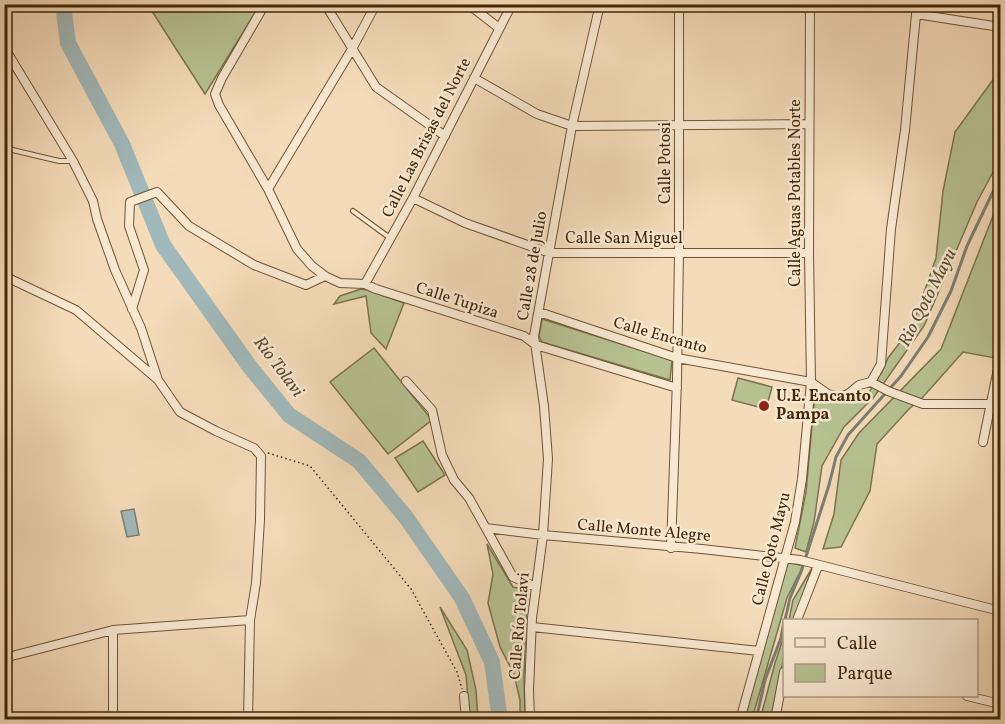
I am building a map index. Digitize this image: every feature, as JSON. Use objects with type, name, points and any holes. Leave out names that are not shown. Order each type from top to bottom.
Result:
[{"type":"street","points":[[132,309],[144,270],[129,226],[130,202],[158,192],[189,226],[254,265],[306,285],[325,276],[312,266],[297,249],[268,189],[219,105],[215,94],[265,4]]},
{"type":"street","points":[[325,4],[376,87],[445,136]]},
{"type":"street","points":[[268,189],[352,49],[376,4]]},
{"type":"street","points":[[468,4],[499,28]]},
{"type":"street","name":"Calle Las Brisas del Norte","points":[[365,284],[445,136],[512,4]]},
{"type":"street","name":"Calle 28 de Julio","points":[[543,536],[548,459],[544,406],[534,336],[572,126],[600,4]]},
{"type":"street","name":"Calle Potosi","points":[[671,548],[680,253],[679,4]]},
{"type":"street","name":"Calle Aguas Potables Norte","points":[[810,4],[811,382]]},
{"type":"street","points":[[917,4],[905,130],[891,229],[881,364],[871,382],[923,404],[1000,407]]},
{"type":"street","points":[[916,14],[1000,27]]},
{"type":"street","points":[[4,47],[74,160],[93,201],[115,270],[141,328],[158,380]]},
{"type":"street","points":[[4,61],[14,63]]},
{"type":"street","points":[[474,78],[537,114],[572,126],[809,124]]},
{"type":"street","name":"Calle San Miguel","points":[[412,198],[465,223],[550,253],[809,253]]},
{"type":"street","points":[[4,276],[76,310],[158,380],[180,412],[216,432],[254,448],[261,456],[256,584],[250,620],[248,720]]},
{"type":"street","name":"Calle Tupiza","points":[[325,276],[340,283],[365,284],[525,336],[536,345],[677,388]]},
{"type":"street","name":"Calle Encanto","points":[[539,312],[677,358],[811,382],[828,394],[840,397],[859,385],[871,382]]},
{"type":"street","points":[[983,442],[1000,359]]},
{"type":"street","points":[[406,381],[432,410],[442,455],[454,480],[469,498],[513,577],[536,587]]},
{"type":"street","name":"Calle Qoto Mayu","points":[[740,720],[795,522],[802,479],[811,382]]},
{"type":"street","name":"Calle Monte Alegre","points":[[486,528],[543,536],[800,560],[1000,611]]},
{"type":"street","name":"Calle Río Tolavi","points":[[530,718],[532,627],[543,536]]},
{"type":"street","points":[[798,619],[815,564]]},
{"type":"street","points":[[4,658],[113,630],[250,620]]},
{"type":"street","points":[[532,627],[759,651]]},
{"type":"street","points":[[113,630],[113,720]]},
{"type":"street","points":[[775,720],[783,677]]},
{"type":"street","points":[[464,696],[466,720]]},
{"type":"street","points":[[971,697],[1000,704]]},
{"type":"street","points":[[530,718],[557,720]]},
{"type":"lane","points":[[4,148],[59,161],[74,160]]},
{"type":"lane","points":[[353,211],[390,238]]},
{"type":"path","points":[[254,448],[310,466],[411,589],[457,672],[464,696]]},
{"type":"green space","points":[[148,5],[260,5],[205,94]]},
{"type":"green space","points":[[1000,70],[1000,159],[977,202],[924,326],[874,397],[844,427],[822,466],[814,522],[806,552],[795,548],[806,492],[815,393],[838,402],[868,394],[888,358],[912,327],[936,258],[943,191],[955,132]]},
{"type":"green space","points":[[1000,198],[1000,336],[995,358],[963,352],[877,444],[870,491],[841,547],[823,549],[834,514],[841,460],[859,433],[941,349]]},
{"type":"green space","points":[[361,289],[404,303],[386,349],[371,333],[366,296],[334,304],[340,296]]},
{"type":"green space","points":[[542,319],[672,360],[670,380],[542,342],[539,336]]},
{"type":"green space","points":[[374,348],[432,420],[388,454],[330,382]]},
{"type":"green space","points":[[738,378],[772,387],[766,409],[732,400]]},
{"type":"green space","points":[[423,441],[445,475],[418,492],[395,458]]},
{"type":"green space","points":[[487,544],[513,587],[528,590],[524,676],[525,719],[520,719],[520,700],[514,674],[500,647],[488,603],[493,574]]},
{"type":"green space","points":[[788,562],[803,566],[787,598],[752,719],[744,719]]},
{"type":"green space","points":[[812,568],[794,619],[789,619],[793,600]]},
{"type":"green space","points":[[440,607],[467,650],[476,690],[478,719],[470,719],[466,675]]},
{"type":"green space","points":[[783,639],[783,661],[771,719],[760,720]]},
{"type":"water","points":[[134,509],[139,535],[127,537],[121,511]]},
{"type":"waterway","name":"Río Tolavi","points":[[63,4],[68,43],[122,144],[163,245],[250,367],[289,415],[359,461],[405,516],[462,598],[492,662],[500,720]]},
{"type":"waterway","name":"Rio Qoto Mayu","points":[[785,619],[836,457],[848,435],[901,376],[928,337],[951,291],[967,246],[1000,177]]},
{"type":"waterway","name":"Rio Qoto Mayu","points":[[756,720],[765,680],[783,627]]},
{"type":"place","name":"U.E. Encanto Pampa","points":[[764,406]]}]
